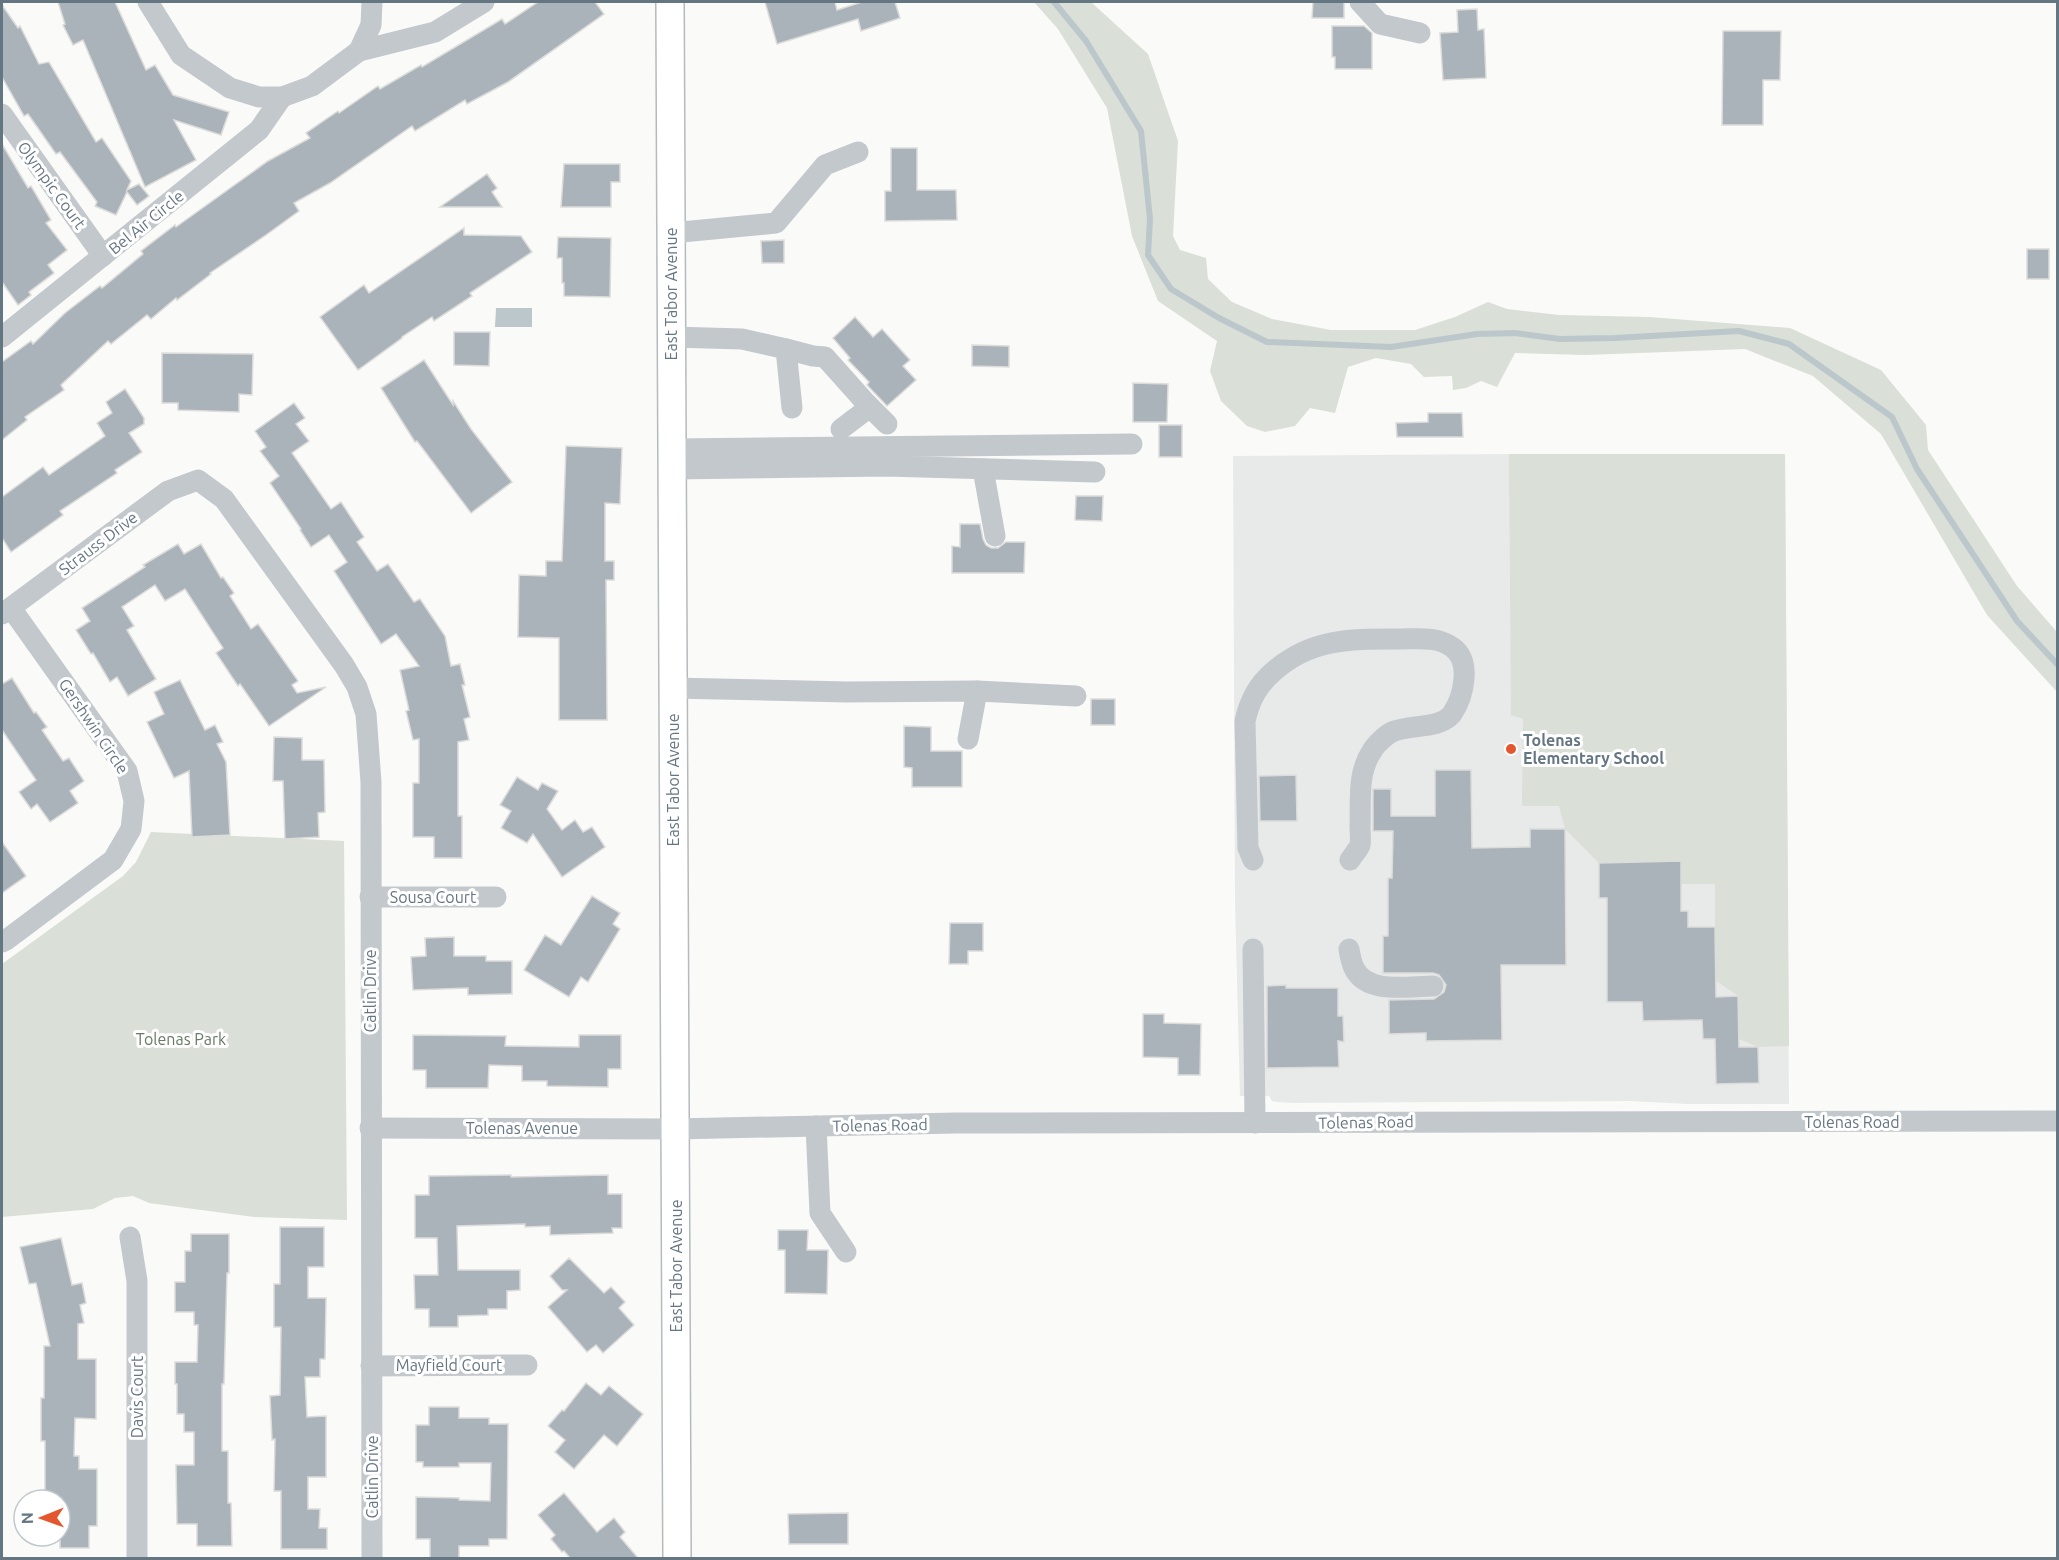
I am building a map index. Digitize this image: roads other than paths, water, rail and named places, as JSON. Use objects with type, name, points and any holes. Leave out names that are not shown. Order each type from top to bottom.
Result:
[{"type":"main road","name":"East Tabor Avenue","points":[[670,2],[677,1558]]},
{"type":"street","points":[[148,2],[181,55],[230,88],[259,97],[282,97],[312,86],[359,51],[435,32],[484,2]]},
{"type":"street","points":[[359,51],[370,25],[372,2]]},
{"type":"street","points":[[1359,2],[1380,24],[1420,33]]},
{"type":"street","name":"Bel Air Circle","points":[[2,338],[259,130],[282,97]]},
{"type":"street","name":"Olympic Court","points":[[2,114],[103,256]]},
{"type":"street","points":[[671,233],[776,223],[825,165],[858,152]]},
{"type":"street","points":[[672,337],[742,339],[825,357],[887,424]]},
{"type":"street","points":[[786,349],[792,408]]},
{"type":"street","points":[[841,429],[870,407]]},
{"type":"street","points":[[672,459],[1132,444]]},
{"type":"street","points":[[672,459],[1095,472]]},
{"type":"street","points":[[983,469],[995,536]]},
{"type":"street","name":"Strauss Drive","points":[[6,611],[168,491],[198,480]]},
{"type":"street","name":"Catlin Drive","points":[[198,480],[224,499],[344,665],[357,687],[366,714],[371,782],[372,1558]]},
{"type":"street","name":"Gershwin Circle","points":[[2,942],[113,860],[131,829],[134,801],[128,771],[6,611]]},
{"type":"street","points":[[1253,860],[1248,848],[1245,721],[1254,692],[1289,658],[1310,647],[1336,641],[1363,639],[1442,641],[1453,647],[1463,665],[1464,680],[1459,698],[1451,715],[1434,724],[1392,732],[1372,750],[1362,775],[1360,845],[1350,860]]},
{"type":"street","points":[[672,688],[848,692],[977,691],[1076,696]]},
{"type":"street","points":[[968,739],[977,691]]},
{"type":"street","name":"Sousa Court","points":[[370,897],[496,897]]},
{"type":"street","points":[[1253,949],[1255,1123]]},
{"type":"street","points":[[1349,949],[1353,967],[1363,980],[1377,986],[1433,986]]},
{"type":"street","name":"Tolenas Road","points":[[675,1129],[956,1123],[2058,1120]]},
{"type":"street","points":[[816,1126],[820,1214],[846,1252]]},
{"type":"street","name":"Tolenas Avenue","points":[[370,1128],[675,1129]]},
{"type":"street","name":"Davis Court","points":[[130,1237],[137,1281],[137,1558]]},
{"type":"street","name":"Mayfield Court","points":[[371,1366],[527,1365]]},
{"type":"waterway","points":[[1054,2],[1086,41],[1141,131],[1150,219],[1148,255],[1171,289],[1219,318],[1267,342],[1391,347],[1477,334],[1515,333],[1560,339],[1739,331],[1789,344],[1892,417],[1917,469],[2017,621],[2058,665]]},
{"type":"place","name":"Tolenas Elementary School","points":[[1511,749]]},
{"type":"park label","name":"Tolenas Park","points":[[181,1039]]}]
